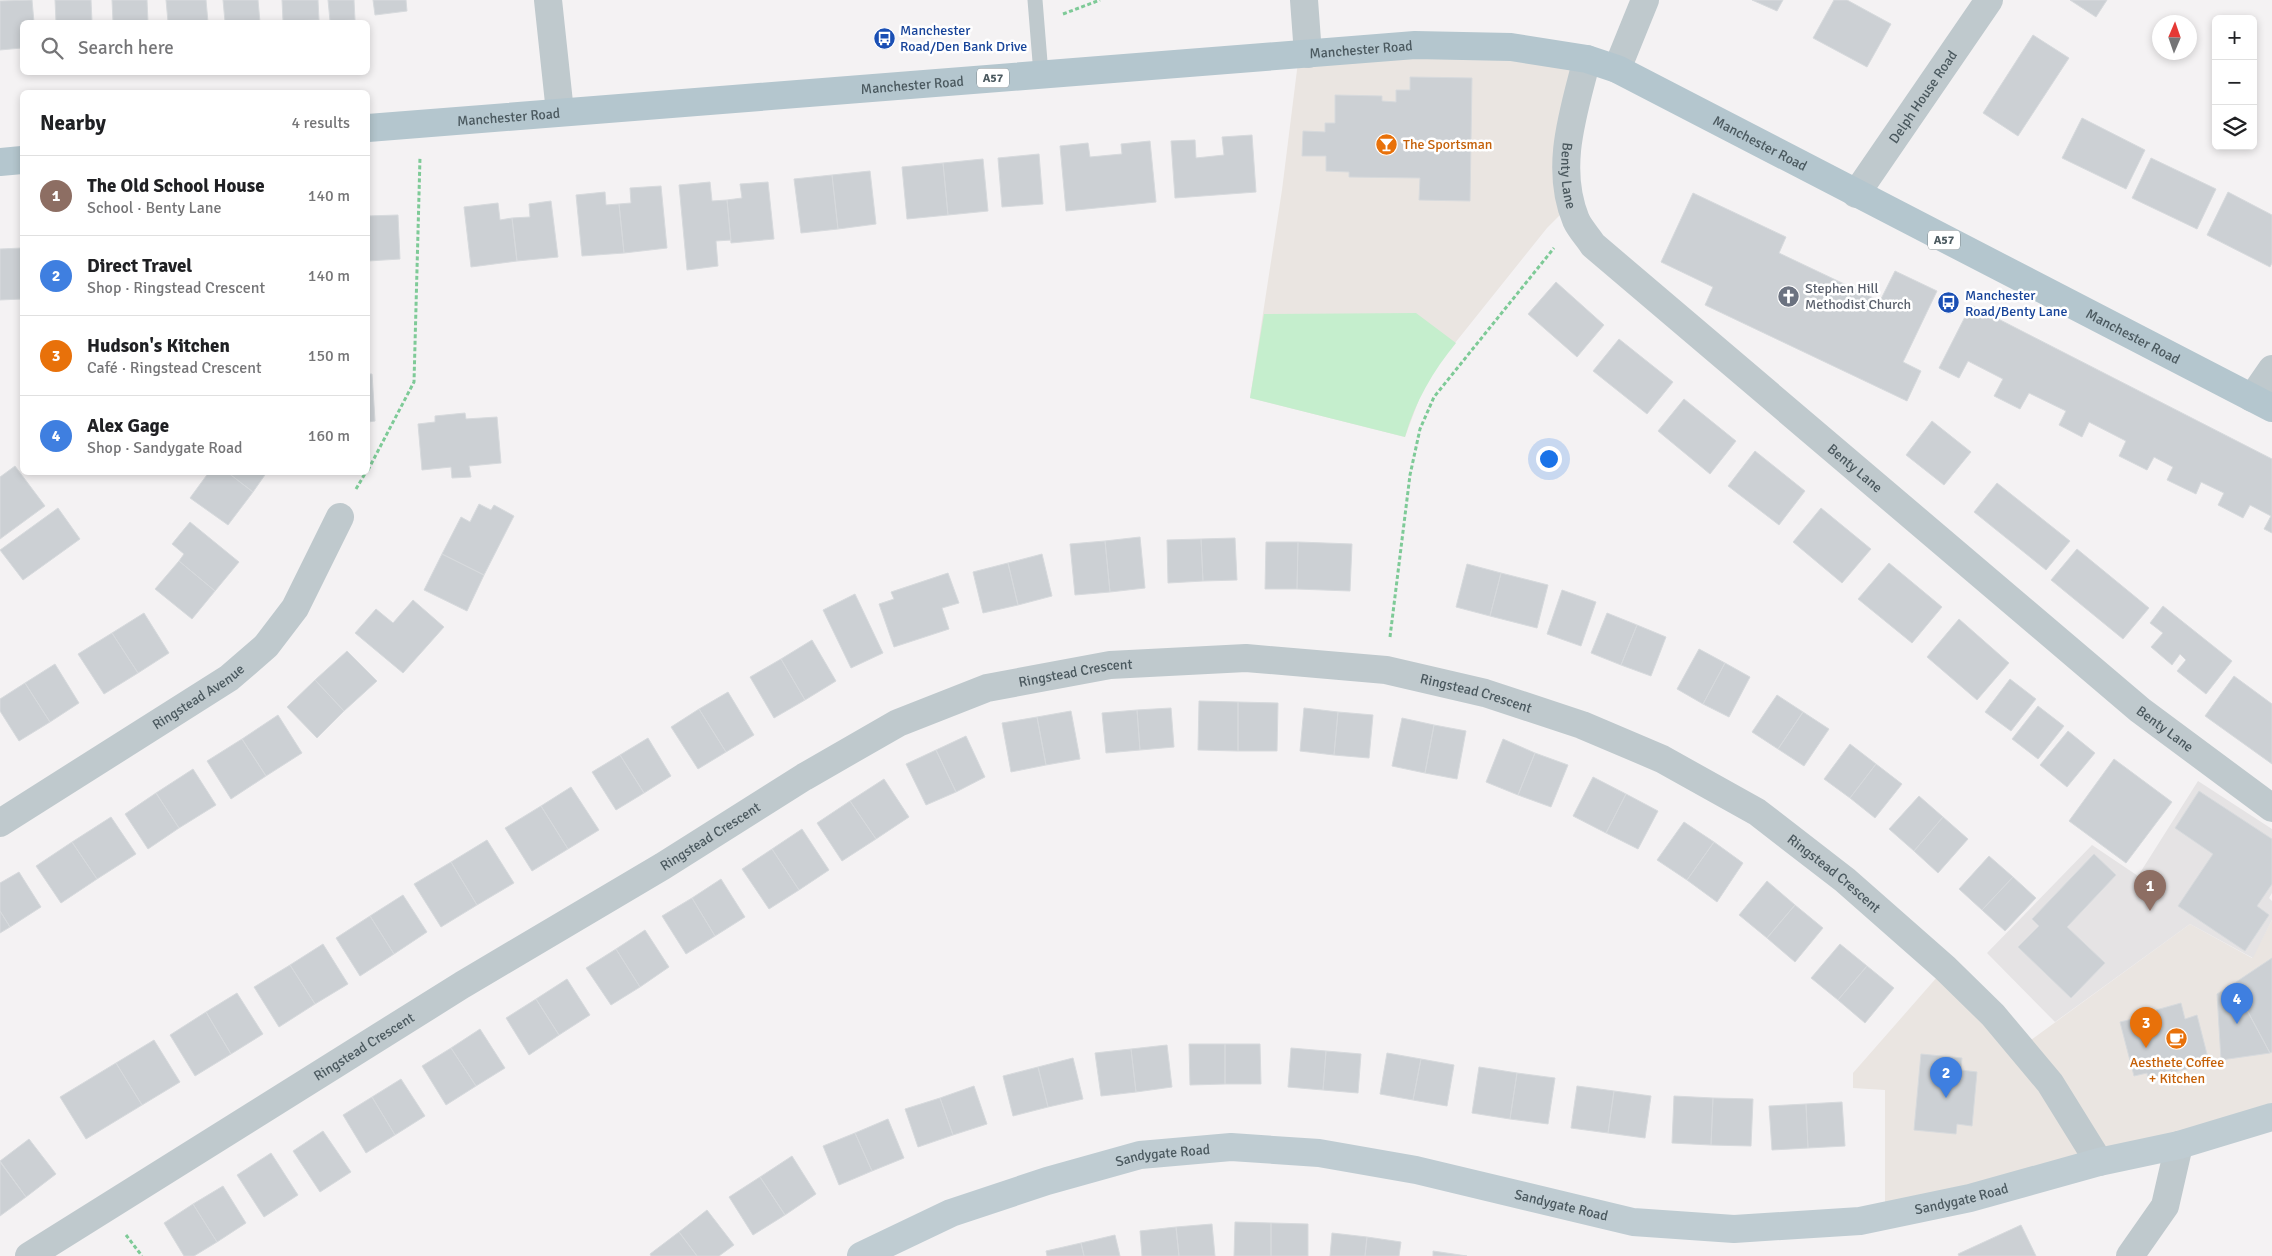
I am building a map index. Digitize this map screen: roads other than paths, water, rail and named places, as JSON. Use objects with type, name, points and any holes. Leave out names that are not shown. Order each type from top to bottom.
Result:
[{"type":"main road","name":"Manchester Road","points":[[370,128],[1414,45],[1511,47],[1587,59],[1617,69],[2262,403]]},
{"type":"main road","points":[[0,162],[20,160]]},
{"type":"street","points":[[548,0],[560,112]]},
{"type":"street","points":[[1304,0],[1308,54]]},
{"type":"street","points":[[1617,69],[1645,0]]},
{"type":"street","name":"Delph House Road","points":[[1856,194],[1989,0]]},
{"type":"street","name":"Benty Lane","points":[[1587,59],[1569,132],[1566,160],[1567,191],[1577,221],[1593,245],[2132,704],[2272,808]]},
{"type":"street","points":[[2262,403],[2272,370]]},
{"type":"street","name":"Ringstead Avenue","points":[[0,823],[229,678],[266,646],[295,608],[340,516]]},
{"type":"street","name":"Ringstead Crescent","points":[[29,1256],[462,985],[663,866],[804,777],[898,723],[987,688],[1110,665],[1246,658],[1386,670],[1485,693],[1582,725],[1662,759],[1757,812],[1859,893],[1945,968],[1992,1016],[2050,1083],[2098,1162]]},
{"type":"street","name":"Sandygate Road","points":[[861,1256],[951,1213],[1047,1180],[1140,1154],[1222,1148],[1319,1153],[1416,1170],[1633,1222],[1734,1229],[1860,1221],[1970,1198],[2098,1162],[2179,1145],[2272,1117]]},
{"type":"street","points":[[2130,1256],[2165,1206],[2179,1145]]},
{"type":"lane","points":[[1035,0],[1041,74]]},
{"type":"place","name":"Manchester Road/Den Bank Drive","points":[[884,38]]},
{"type":"place","name":"The Sportsman","points":[[1387,144]]},
{"type":"place","name":"Stephen Hill Methodist Church","points":[[1789,296]]},
{"type":"place","name":"Manchester Road/Benty Lane","points":[[1949,303]]},
{"type":"place","name":"The Old School House","points":[[2150,911]]},
{"type":"place","name":"Alex Gage","points":[[2237,1024]]},
{"type":"place","name":"Aesthete Coffee + Kitchen","points":[[2177,1039]]},
{"type":"place","name":"Hudson's Kitchen","points":[[2146,1048]]},
{"type":"place","name":"Direct Travel","points":[[1946,1098]]}]
